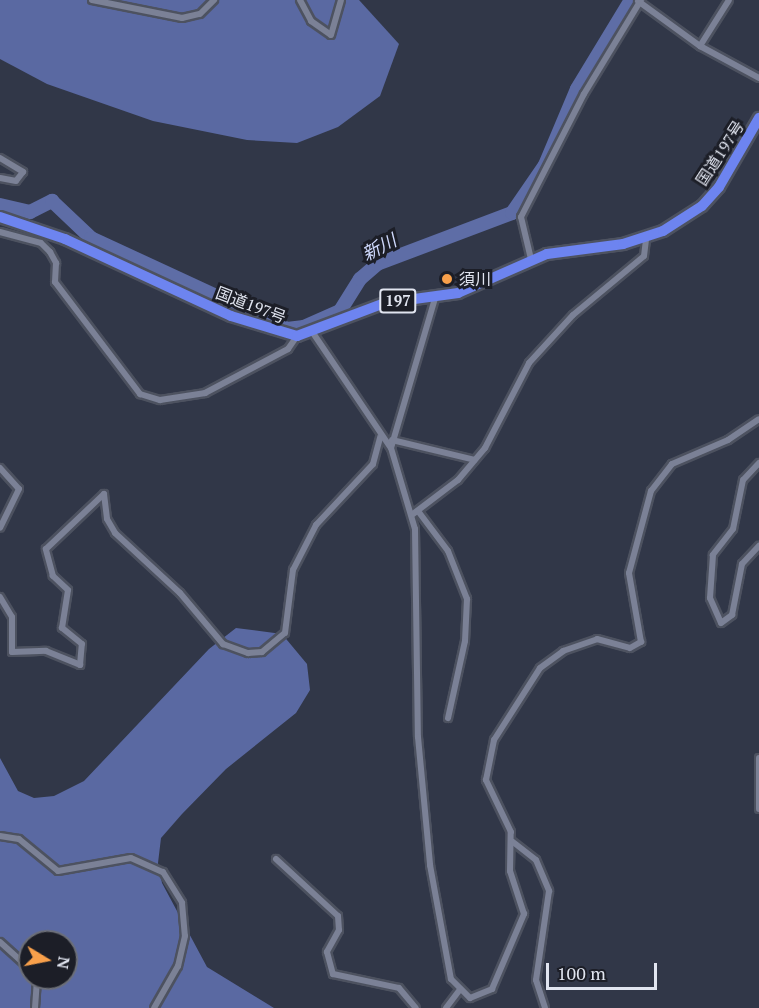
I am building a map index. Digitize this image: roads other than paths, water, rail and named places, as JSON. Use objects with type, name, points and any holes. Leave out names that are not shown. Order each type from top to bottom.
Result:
[{"type":"highway","name":"国道197号","points":[[0,218],[65,239],[231,316],[297,336],[313,333],[385,303],[458,293],[531,259],[646,239],[702,206],[732,168],[759,118]]},
{"type":"street","points":[[92,0],[182,18],[200,14],[214,0]]},
{"type":"street","points":[[300,0],[311,21],[331,36],[341,0]]},
{"type":"street","points":[[700,46],[729,0]]},
{"type":"street","points":[[531,259],[521,217],[584,94],[639,1],[700,46],[759,78]]},
{"type":"street","points":[[0,158],[23,172],[16,181],[0,178]]},
{"type":"street","points":[[0,232],[41,243],[50,252],[56,263],[55,282],[140,394],[160,400],[205,393],[288,349],[297,336]]},
{"type":"street","points":[[513,842],[510,872],[524,901],[521,921],[487,994],[476,999],[459,991],[448,969],[430,865],[418,737],[416,513],[475,460],[529,363],[573,315],[644,256],[646,239]]},
{"type":"street","points":[[391,448],[436,295]]},
{"type":"street","points":[[313,333],[380,437],[391,448],[416,513],[448,551],[467,599],[465,641],[448,718]]},
{"type":"street","points":[[545,1008],[536,980],[549,891],[536,860],[513,842],[486,780],[494,740],[540,668],[563,651],[597,639],[630,648],[640,642],[629,588],[630,562],[651,491],[672,464],[728,440],[759,419]]},
{"type":"street","points":[[0,597],[12,617],[12,652],[27,656],[46,651],[80,665],[82,644],[62,628],[68,590],[53,576],[46,549],[105,494],[108,523],[115,533],[180,593],[223,644],[248,653],[262,651],[282,640],[293,570],[316,525],[374,464],[380,437]]},
{"type":"street","points":[[392,440],[475,460]]},
{"type":"street","points":[[759,463],[746,474],[733,529],[713,555],[710,598],[720,623],[732,615],[745,558],[759,546]]},
{"type":"street","points":[[0,468],[19,489],[0,528]]},
{"type":"street","points":[[759,759],[759,809]]},
{"type":"street","points":[[0,836],[19,839],[58,871],[131,858],[163,872],[182,903],[185,936],[178,966],[154,1008]]},
{"type":"street","points":[[276,860],[338,916],[339,930],[327,952],[333,974],[399,988],[416,1008]]},
{"type":"street","points":[[0,942],[18,958]]},
{"type":"street","points":[[35,1008],[37,990]]},
{"type":"street","points":[[447,1008],[459,991]]},
{"type":"waterway","name":"新川","points":[[0,205],[30,212],[52,201],[91,238],[287,329],[304,327],[340,311],[360,279],[377,264],[512,213],[545,165],[577,89],[631,0]]},
{"type":"place","name":"須川","points":[[447,279]]}]
